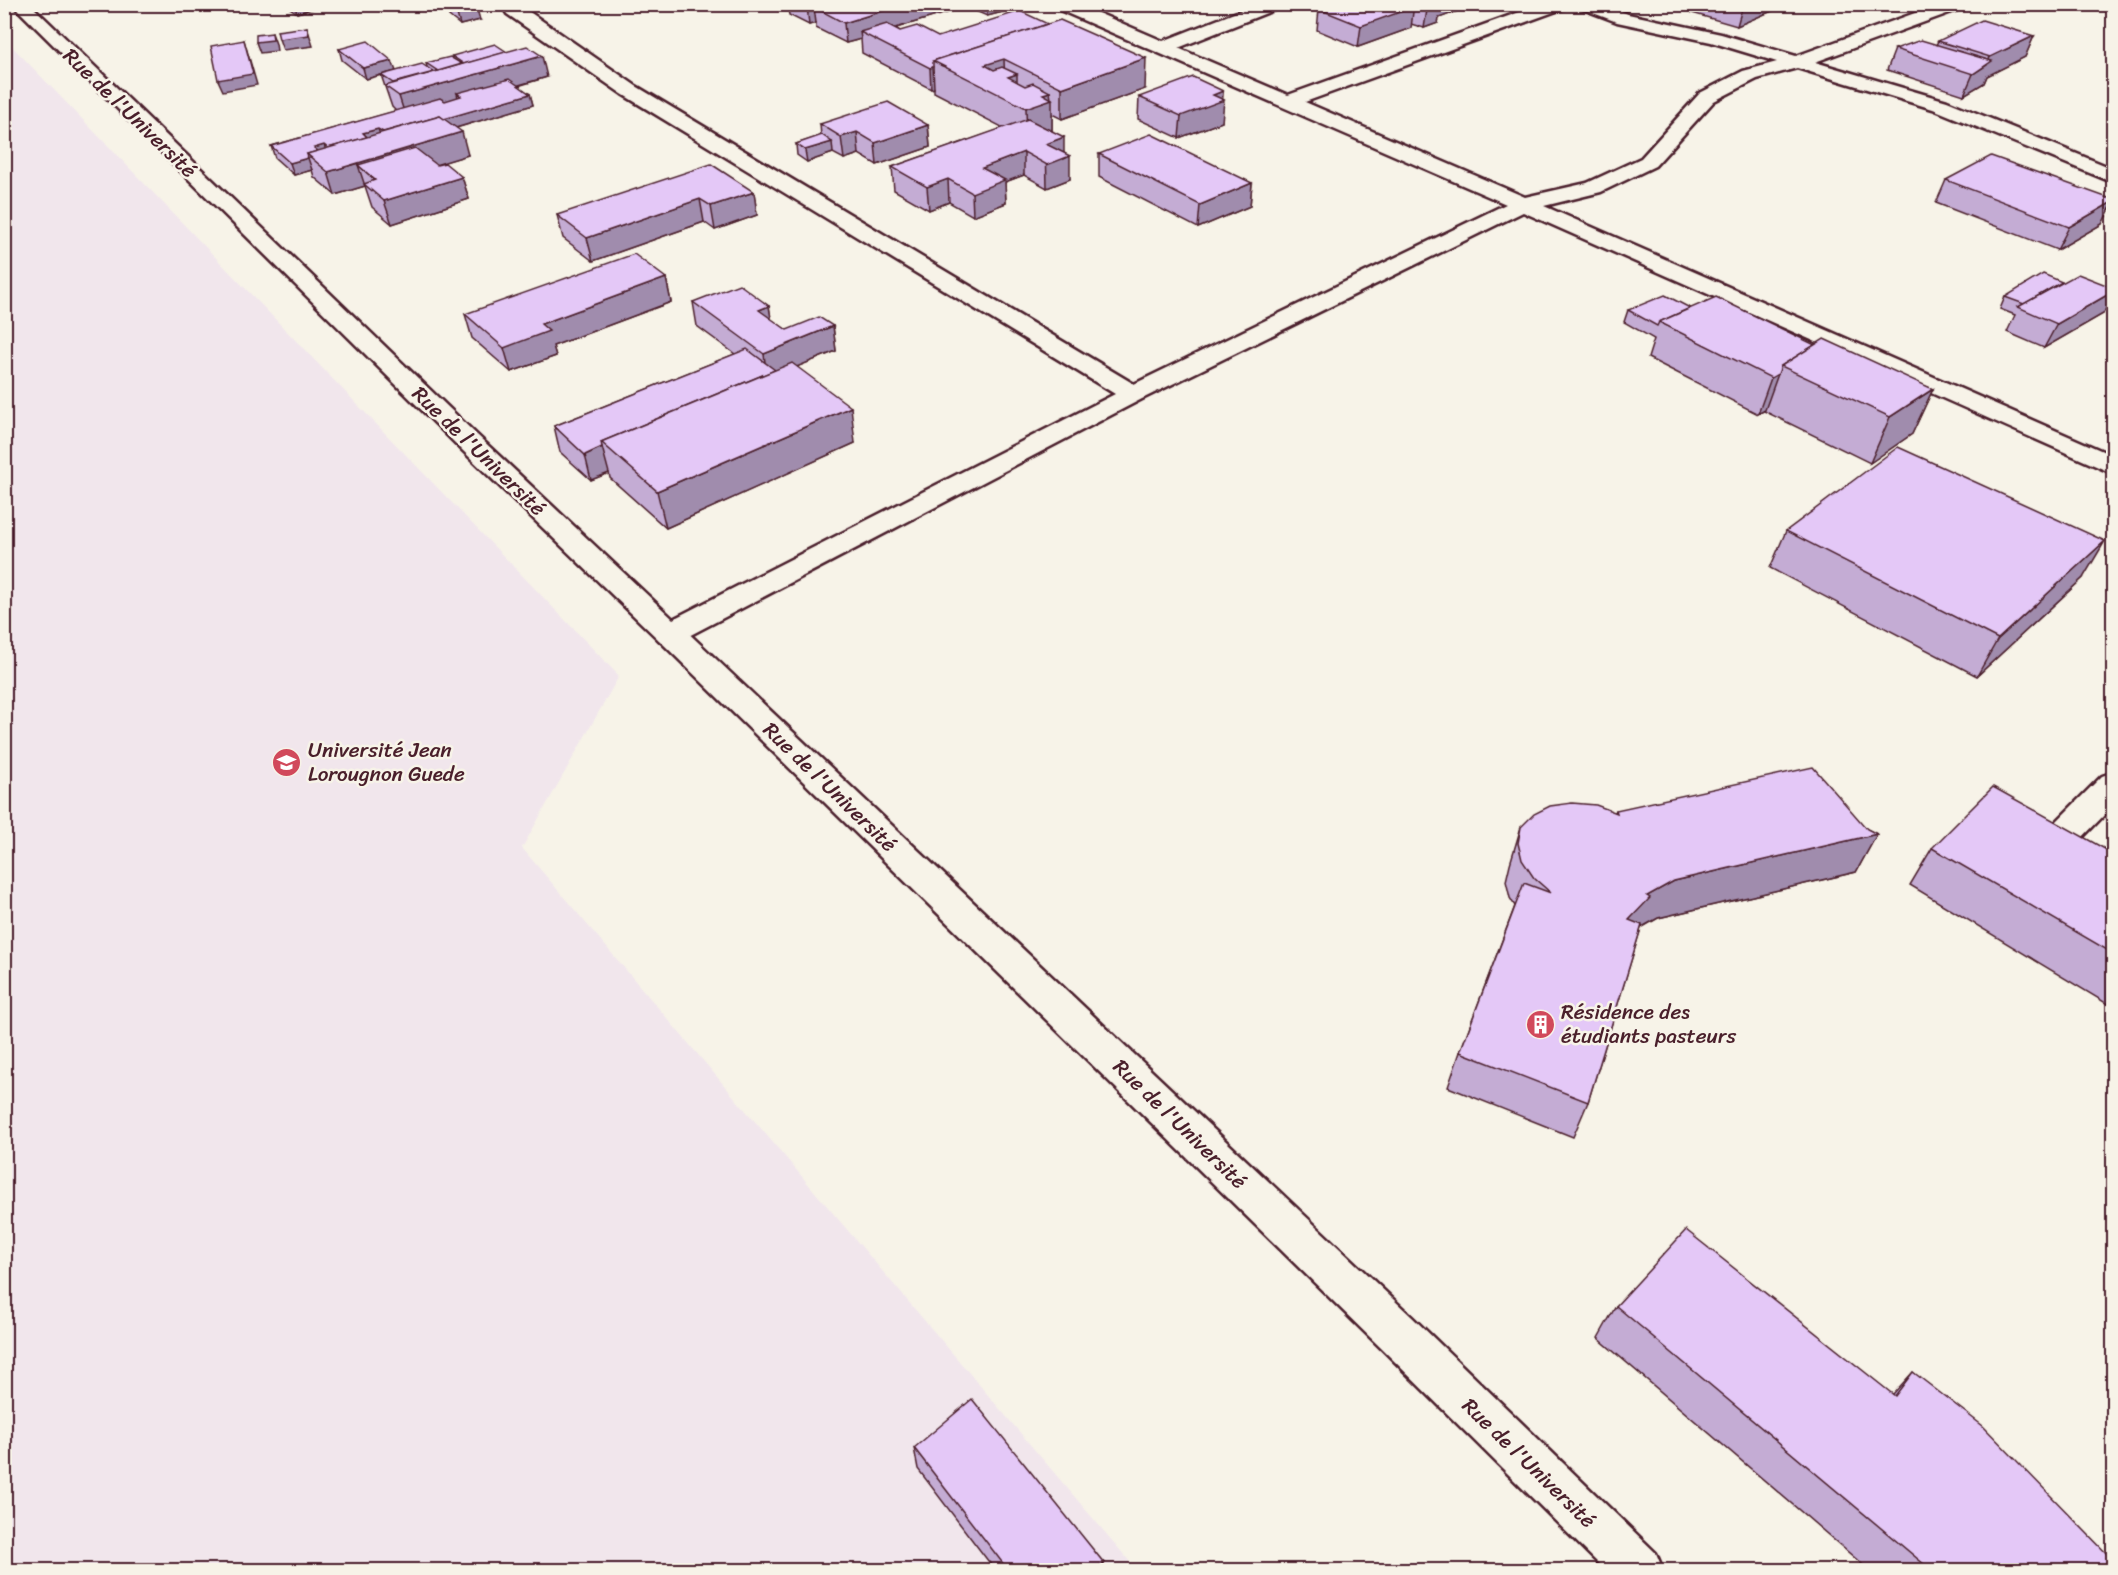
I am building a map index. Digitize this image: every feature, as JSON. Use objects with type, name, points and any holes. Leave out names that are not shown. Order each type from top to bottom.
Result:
[{"type":"street","name":"Rue de l'Université","points":[[20,4],[460,432],[1395,1331],[1640,1570]]},
{"type":"street","points":[[509,4],[513,10],[629,90],[1132,394]]},
{"type":"street","points":[[1061,4],[1523,204],[2114,466]]},
{"type":"street","points":[[1162,48],[1273,4]]},
{"type":"street","points":[[1288,102],[1559,4]]},
{"type":"street","points":[[1586,4],[1623,18],[1715,38],[1940,105],[2114,177]]},
{"type":"street","points":[[670,633],[1132,394],[1523,204],[1594,188],[1648,162],[1707,97],[1750,75],[1797,62],[1956,4]]},
{"type":"street","points":[[2060,839],[2114,784]]},
{"type":"shaded area","name":"Université Jean Lorougnon Guede","points":[[4,38],[619,676],[522,848],[1137,1570],[5,1570]]},
{"type":"building","points":[[470,4],[477,9],[457,14],[446,6]]},
{"type":"building","points":[[823,4],[905,4],[844,23],[814,7]]},
{"type":"building","points":[[1334,4],[1409,4],[1414,7],[1361,26],[1319,9]]},
{"type":"building","points":[[1418,4],[1436,4],[1427,8]]},
{"type":"building","points":[[1020,11],[1048,24],[933,61],[933,67],[930,68],[860,32],[887,24],[900,31],[917,26],[938,37]]},
{"type":"building","points":[[1060,20],[1146,58],[1062,88],[1004,59],[985,65],[994,70],[1002,67],[1017,74],[1008,77],[1025,86],[1033,83],[1050,92],[1043,94],[1052,99],[1026,108],[933,61]]},
{"type":"building","points":[[1982,20],[2034,36],[1990,57],[1938,41]]},
{"type":"building","points":[[307,27],[309,35],[279,39],[277,31]]},
{"type":"building","points":[[272,33],[273,40],[256,42],[256,35]]},
{"type":"building","points":[[244,40],[253,74],[218,80],[211,46]]},
{"type":"building","points":[[1921,40],[1992,61],[1973,74],[1895,49]]},
{"type":"building","points":[[368,41],[392,61],[363,68],[339,49]]},
{"type":"building","points":[[495,44],[507,52],[464,64],[452,56]]},
{"type":"building","points":[[527,46],[542,56],[399,96],[385,86]]},
{"type":"building","points":[[450,57],[462,64],[438,71],[426,63]]},
{"type":"building","points":[[422,64],[434,72],[393,83],[381,75]]},
{"type":"building","points":[[1193,77],[1223,91],[1213,95],[1224,100],[1181,116],[1139,97]]},
{"type":"building","points":[[509,79],[530,94],[444,119],[440,116],[383,132],[378,129],[363,133],[367,137],[328,148],[324,145],[314,148],[318,151],[307,154],[308,158],[290,163],[271,146],[440,98],[445,101],[461,96],[457,93]]},
{"type":"building","points":[[888,102],[928,125],[875,143],[857,132],[841,137],[820,124]]},
{"type":"building","points":[[440,116],[462,132],[328,172],[307,154]]},
{"type":"building","points":[[1028,119],[1064,137],[1046,144],[1070,156],[1047,165],[1024,152],[982,168],[1005,180],[972,193],[948,179],[927,187],[892,167]]},
{"type":"building","points":[[1151,134],[1252,183],[1200,205],[1099,154]]},
{"type":"building","points":[[822,135],[832,142],[805,150],[796,144]]},
{"type":"building","points":[[415,148],[437,165],[445,163],[462,177],[384,201],[364,184],[375,180],[358,165]]},
{"type":"building","points":[[1991,156],[2114,201],[2069,227],[1946,180]]},
{"type":"building","points":[[711,164],[754,192],[711,206],[700,199],[587,238],[557,215]]},
{"type":"building","points":[[634,254],[666,278],[541,324],[549,331],[504,348],[465,314]]},
{"type":"building","points":[[2043,274],[2062,282],[2024,304],[2005,297]]},
{"type":"building","points":[[2078,274],[2114,288],[2114,291],[2057,324],[2018,307]]},
{"type":"building","points":[[739,284],[769,306],[759,310],[787,330],[819,317],[833,326],[764,354],[693,302]]},
{"type":"building","points":[[1665,295],[1690,308],[1659,322],[1657,326],[1628,310]]},
{"type":"building","points":[[1716,297],[1815,345],[1781,366],[1778,374],[1771,378],[1659,322]]},
{"type":"building","points":[[1824,339],[1933,389],[1890,417],[1781,366]]},
{"type":"building","points":[[747,349],[775,370],[601,442],[602,447],[585,455],[554,426]]},
{"type":"building","points":[[792,363],[851,407],[657,491],[601,442]]},
{"type":"building","points":[[1898,447],[2105,541],[1998,639],[1786,531]]},
{"type":"building","name":"Résidence des étudiants pasteurs","points":[[1813,767],[1867,829],[1877,834],[1674,881],[1647,896],[1650,898],[1629,920],[1642,925],[1588,1102],[1460,1052],[1524,883],[1551,893],[1534,878],[1522,860],[1518,843],[1521,827],[1534,814],[1550,806],[1572,803],[1596,805],[1617,813],[1616,810]]},
{"type":"building","points":[[1993,787],[2114,854],[2114,954],[1932,848]]},
{"type":"building","points":[[1686,1230],[1895,1396],[1913,1372],[1983,1426],[2114,1561],[2114,1570],[1931,1570],[1616,1306]]},
{"type":"building","points":[[972,1399],[1104,1563],[1095,1570],[1008,1570],[914,1448]]},
{"type":"place","name":"Université Jean Lorougnon Guede","points":[[287,762]]},
{"type":"place","name":"Résidence des étudiants pasteurs","points":[[1540,1024]]}]
